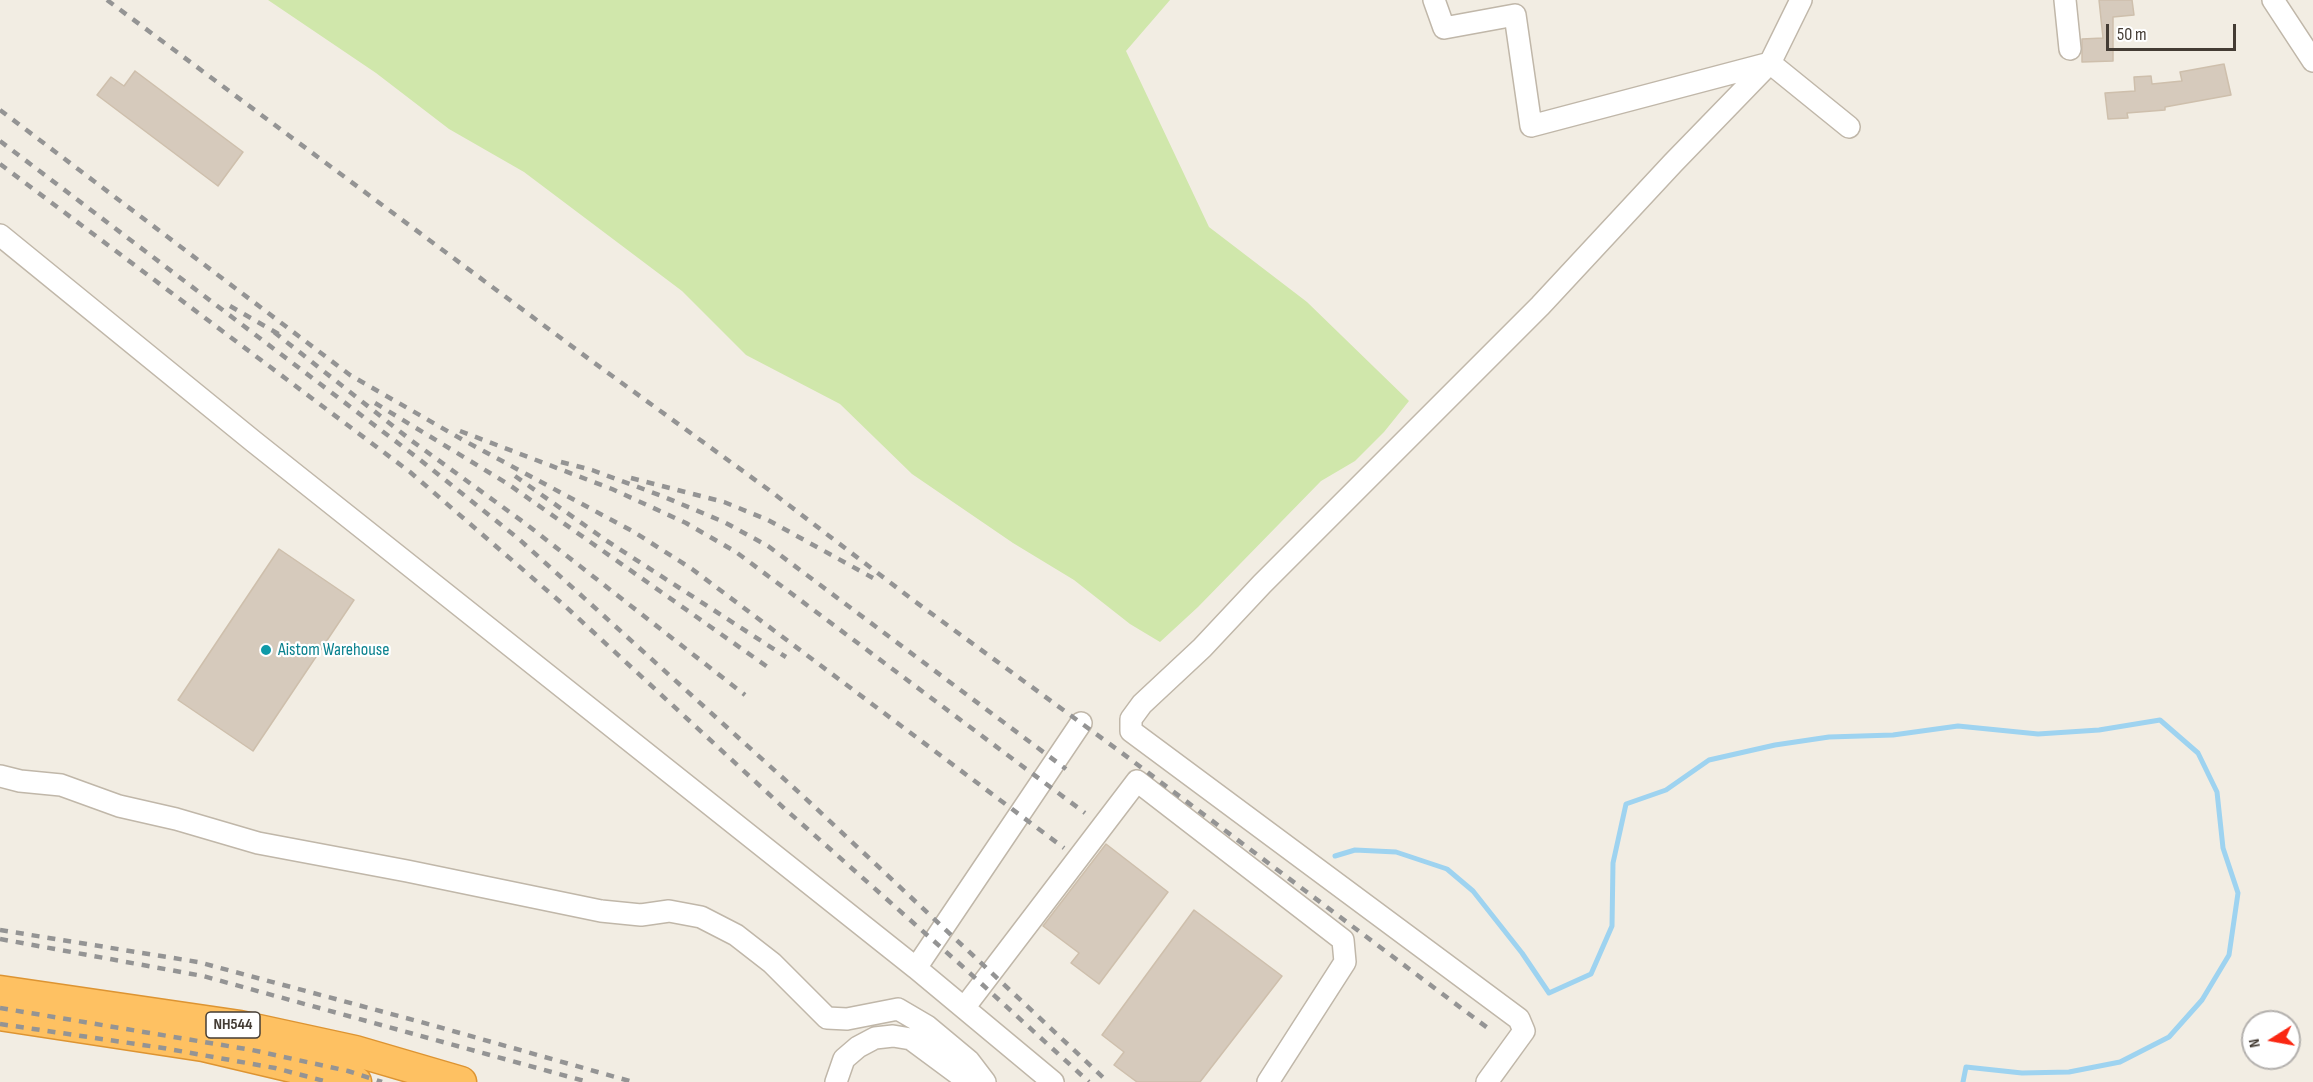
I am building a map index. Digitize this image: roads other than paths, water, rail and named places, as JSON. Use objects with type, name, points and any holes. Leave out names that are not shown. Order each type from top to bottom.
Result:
[{"type":"highway","name":"NH544","points":[[0,992],[240,1026],[355,1051],[461,1082]]},
{"type":"highway","name":"NH544","points":[[0,1015],[203,1046],[356,1082]]},
{"type":"street","points":[[1434,0],[1444,28],[1515,15],[1531,126],[1770,63]]},
{"type":"street","points":[[1487,1082],[1524,1031],[1519,1019],[1131,731],[1131,719],[1142,704],[1202,648],[1262,584],[1540,306],[1770,63],[1800,0]]},
{"type":"street","points":[[2065,0],[2070,49]]},
{"type":"street","points":[[2273,0],[2313,61]]},
{"type":"street","points":[[1770,63],[1849,127]]},
{"type":"street","points":[[0,235],[253,441],[916,968],[1053,1082]]},
{"type":"street","points":[[916,968],[1081,723]]},
{"type":"street","points":[[0,776],[20,781],[61,785],[119,806],[176,819],[258,843],[601,911],[641,915],[669,911],[700,917],[736,935],[772,963],[827,1018],[847,1019],[898,1009],[927,1026],[969,1061],[985,1082]]},
{"type":"street","points":[[964,1008],[1137,781],[1343,940],[1345,962],[1268,1082]]},
{"type":"street","points":[[836,1082],[844,1059],[858,1047],[875,1038],[893,1036],[911,1039],[969,1082]]},
{"type":"waterway","points":[[1335,856],[1355,850],[1396,852],[1447,869],[1473,891],[1522,953],[1549,993],[1591,974],[1612,926],[1613,863],[1626,804],[1666,790],[1709,760],[1775,745],[1829,737],[1893,735],[1958,726],[2038,734],[2099,730],[2160,720],[2198,753],[2217,792],[2223,848],[2238,893],[2229,955],[2202,1000],[2169,1037],[2120,1062],[2069,1072],[2022,1073],[1966,1067],[1963,1082]]},
{"type":"railway","points":[[107,0],[593,362],[769,490],[1489,1029]]},
{"type":"railway","points":[[0,110],[350,375],[463,440],[634,532],[692,569],[1064,848]]},
{"type":"railway","points":[[0,141],[419,459],[520,540],[804,797],[1108,1082]]},
{"type":"railway","points":[[0,164],[410,472],[565,606],[785,809],[1089,1082]]},
{"type":"railway","points":[[230,306],[282,336]]},
{"type":"railway","points":[[274,332],[412,441],[526,524],[745,695]]},
{"type":"railway","points":[[375,403],[508,484],[769,668]]},
{"type":"railway","points":[[460,431],[612,489],[686,523],[736,552],[1085,813]]},
{"type":"railway","points":[[561,462],[592,470],[662,496],[724,522],[768,546],[1066,769]]},
{"type":"railway","points":[[515,476],[607,541],[786,657]]},
{"type":"railway","points":[[631,478],[724,502],[768,520],[873,578]]},
{"type":"railway","points":[[0,930],[198,962],[633,1082]]},
{"type":"railway","points":[[0,939],[203,976],[588,1082]]},
{"type":"railway","points":[[0,1008],[252,1050],[348,1071],[382,1082]]},
{"type":"railway","points":[[0,1024],[163,1048],[275,1068],[328,1082]]},
{"type":"place","name":"Aistom Warehouse","points":[[266,650]]}]
